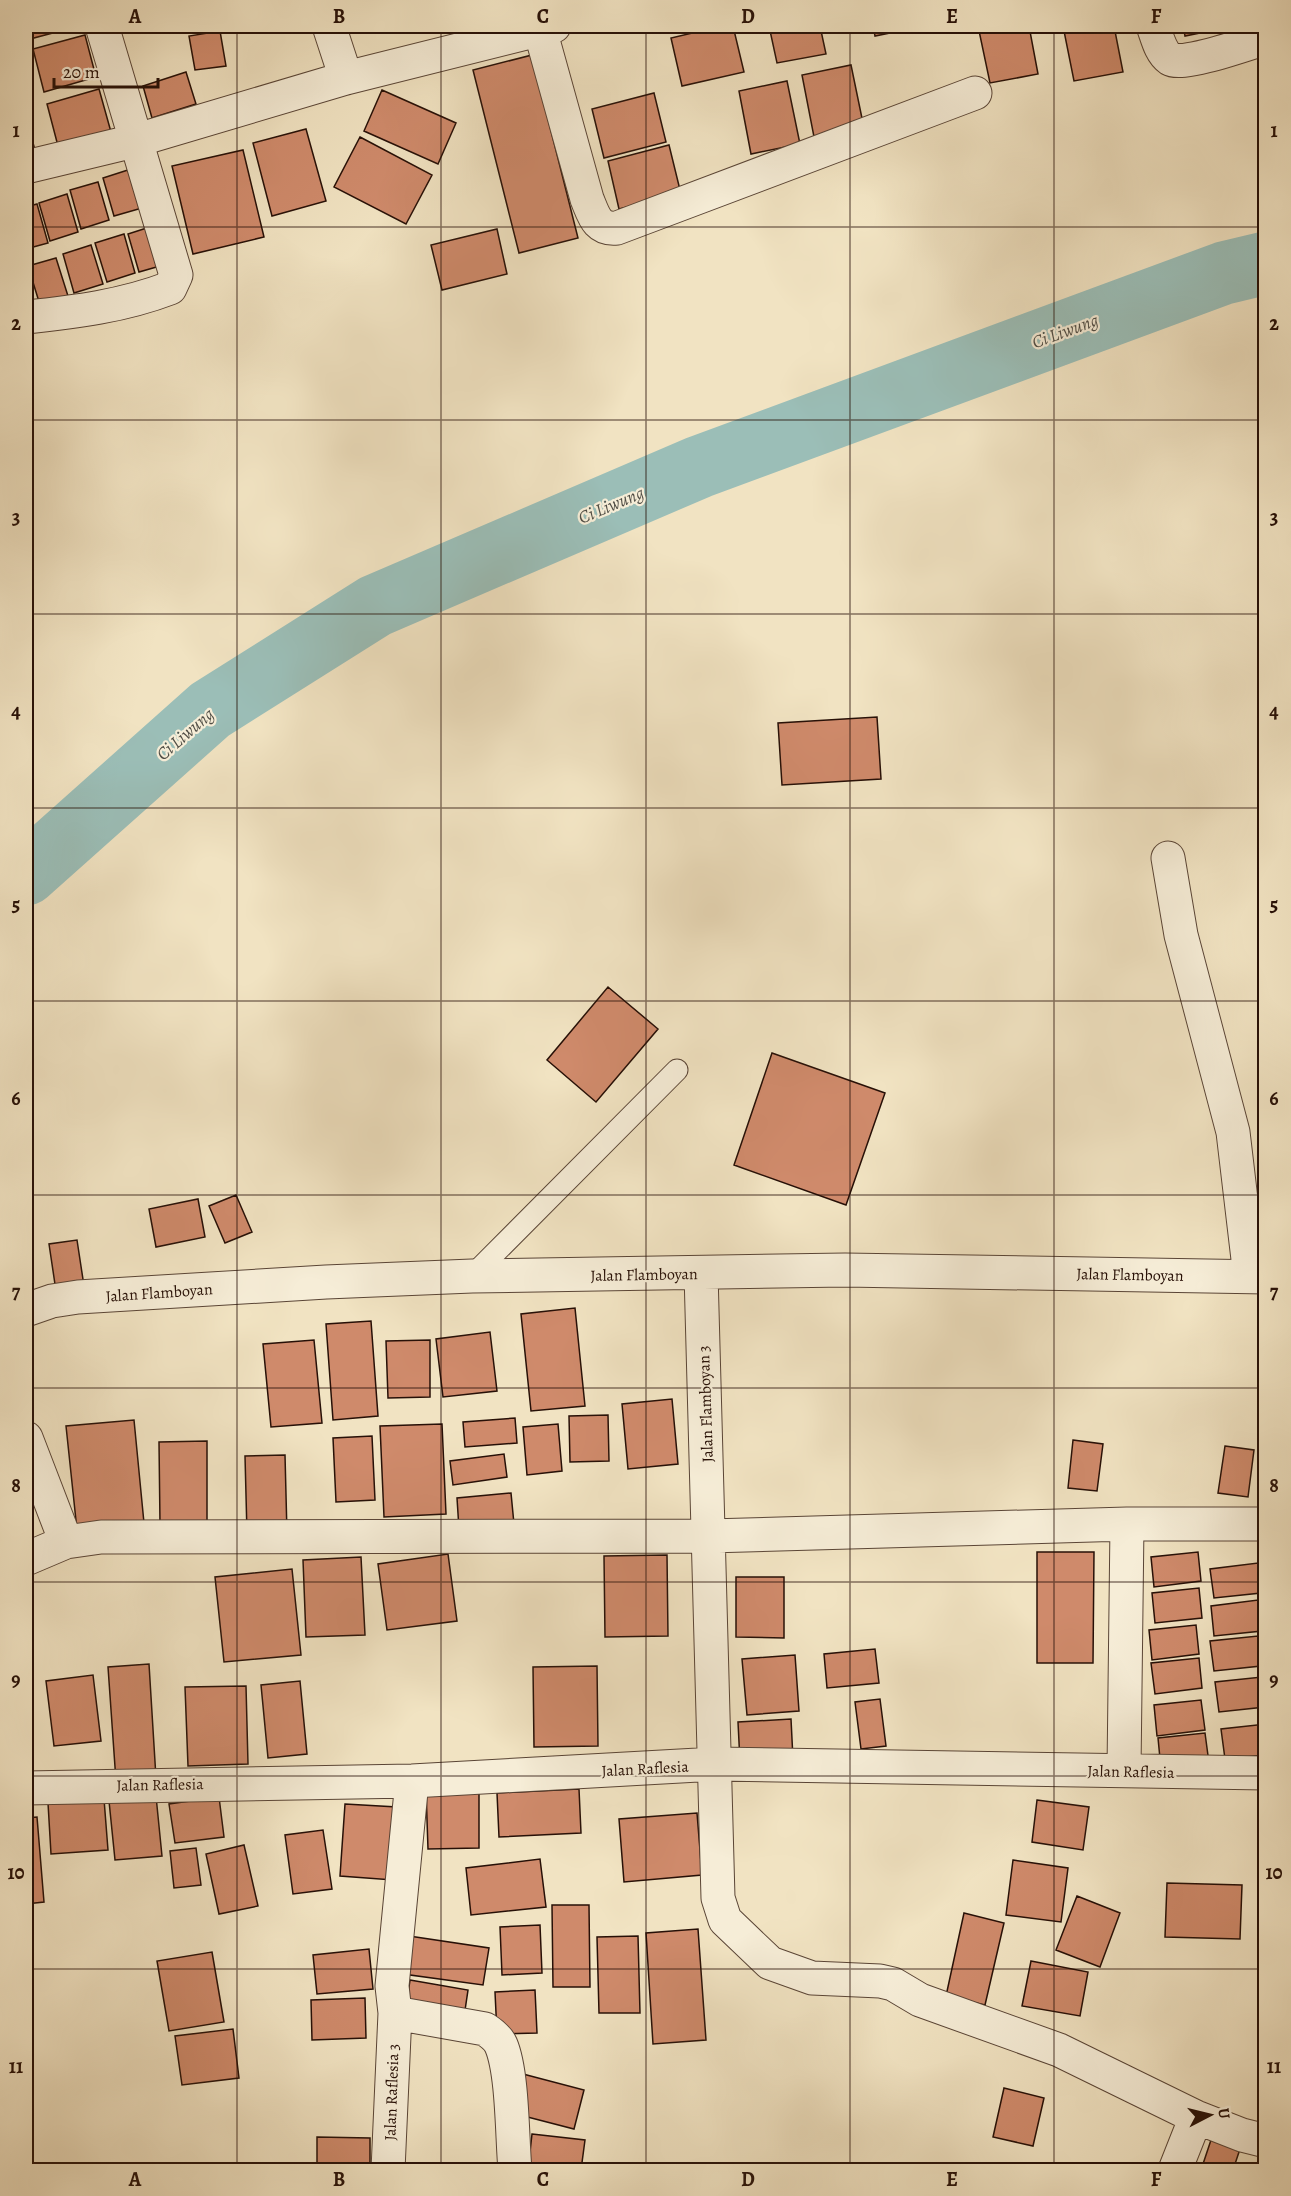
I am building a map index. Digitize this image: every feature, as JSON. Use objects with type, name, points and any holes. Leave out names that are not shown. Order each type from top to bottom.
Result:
[{"type":"street","points":[[26,317],[86,311],[147,297],[170,288],[176,275],[173,257],[134,141],[102,26]]},
{"type":"street","points":[[330,26],[346,78]]},
{"type":"street","points":[[1153,26],[1161,47],[1170,58],[1175,60],[1206,55],[1266,38]]},
{"type":"street","points":[[26,167],[134,141],[346,78],[544,27],[587,200],[599,225],[606,229],[617,228],[742,182],[975,93]]},
{"type":"street","points":[[1168,858],[1180,935],[1233,1132],[1258,1276]]},
{"type":"street","name":"Jalan Flamboyan","points":[[26,1310],[52,1300],[78,1297],[472,1276],[845,1270],[1258,1276]]},
{"type":"street","name":"Jalan Flamboyan 3","points":[[701,1273],[718,1898],[725,1920],[736,1934],[770,1963],[812,1978],[880,1981],[893,1984],[920,2000],[1059,2050],[1196,2117],[1242,2135],[1266,2140]]},
{"type":"street","points":[[26,1438],[66,1542]]},
{"type":"street","points":[[1124,1770],[1127,1524]]},
{"type":"street","points":[[26,1559],[66,1542],[101,1537],[709,1536],[1127,1524],[1266,1524]]},
{"type":"street","name":"Jalan Raflesia","points":[[26,1788],[412,1781],[716,1764],[1266,1773]]},
{"type":"street","name":"Jalan Raflesia 3","points":[[388,2170],[395,2013],[392,1986],[412,1781]]},
{"type":"street","points":[[395,2013],[485,2029],[494,2035],[501,2045],[507,2073],[515,2170]]},
{"type":"street","points":[[1175,2170],[1196,2117]]},
{"type":"lane","points":[[472,1276],[677,1070]]},
{"type":"building","points":[[26,26],[79,26],[30,39]]},
{"type":"building","points":[[243,26],[266,26],[244,31]]},
{"type":"building","points":[[722,26],[733,26],[744,72],[682,86],[671,38]]},
{"type":"building","points":[[769,26],[820,26],[826,54],[777,63]]},
{"type":"building","points":[[873,26],[924,26],[875,36]]},
{"type":"building","points":[[978,26],[1029,26],[1038,74],[990,83]]},
{"type":"building","points":[[1063,26],[1114,26],[1123,72],[1074,81]]},
{"type":"building","points":[[1183,26],[1234,26],[1185,36]]},
{"type":"building","points":[[220,31],[226,66],[195,70],[189,36]]},
{"type":"building","points":[[85,35],[96,77],[44,92],[33,49]]},
{"type":"building","points":[[532,55],[578,238],[519,253],[473,70]]},
{"type":"building","points":[[851,65],[864,128],[814,137],[802,75]]},
{"type":"building","points":[[186,72],[196,104],[152,118],[143,86]]},
{"type":"building","points":[[787,81],[800,144],[751,154],[739,91]]},
{"type":"building","points":[[99,89],[111,132],[58,146],[47,104]]},
{"type":"building","points":[[382,90],[456,123],[438,164],[364,131]]},
{"type":"building","points":[[654,93],[666,142],[604,158],[592,109]]},
{"type":"building","points":[[26,117],[36,154],[26,157]]},
{"type":"building","points":[[306,129],[326,201],[272,216],[253,143]]},
{"type":"building","points":[[360,137],[432,175],[406,224],[334,187]]},
{"type":"building","points":[[669,145],[681,194],[619,209],[608,161]]},
{"type":"building","points":[[243,150],[264,237],[193,254],[172,166]]},
{"type":"building","points":[[131,169],[142,208],[114,216],[103,178]]},
{"type":"building","points":[[98,182],[109,220],[81,229],[70,190]]},
{"type":"building","points":[[67,194],[78,232],[50,241],[39,203]]},
{"type":"building","points":[[37,204],[48,243],[26,249],[26,207]]},
{"type":"building","points":[[156,225],[167,264],[139,272],[128,234]]},
{"type":"building","points":[[497,229],[507,274],[442,290],[431,245]]},
{"type":"building","points":[[124,234],[135,273],[107,282],[95,243]]},
{"type":"building","points":[[91,245],[103,284],[74,293],[63,254]]},
{"type":"building","points":[[56,258],[68,296],[40,305],[28,266]]},
{"type":"building","points":[[877,717],[881,779],[782,785],[778,723]]},
{"type":"building","points":[[608,987],[658,1029],[596,1102],[547,1060]]},
{"type":"building","points":[[772,1053],[885,1093],[846,1205],[734,1165]]},
{"type":"building","points":[[236,1195],[252,1232],[225,1243],[209,1206]]},
{"type":"building","points":[[198,1199],[205,1237],[156,1247],[149,1209]]},
{"type":"building","points":[[77,1240],[84,1286],[56,1291],[49,1244]]},
{"type":"building","points":[[575,1308],[585,1406],[531,1411],[521,1314]]},
{"type":"building","points":[[371,1321],[378,1416],[333,1420],[326,1324]]},
{"type":"building","points":[[490,1332],[497,1391],[443,1397],[436,1339]]},
{"type":"building","points":[[314,1340],[322,1423],[271,1427],[263,1344]]},
{"type":"building","points":[[430,1340],[430,1397],[388,1398],[386,1341]]},
{"type":"building","points":[[672,1399],[678,1464],[628,1469],[622,1404]]},
{"type":"building","points":[[608,1415],[609,1461],[570,1462],[569,1416]]},
{"type":"building","points":[[515,1418],[517,1443],[465,1447],[463,1422]]},
{"type":"building","points":[[134,1420],[144,1523],[77,1530],[66,1426]]},
{"type":"building","points":[[442,1424],[446,1514],[384,1517],[380,1426]]},
{"type":"building","points":[[558,1424],[562,1471],[527,1475],[523,1427]]},
{"type":"building","points":[[372,1436],[375,1500],[336,1502],[333,1438]]},
{"type":"building","points":[[1073,1440],[1103,1444],[1097,1491],[1068,1488]]},
{"type":"building","points":[[207,1441],[207,1524],[160,1524],[159,1442]]},
{"type":"building","points":[[1225,1446],[1254,1450],[1248,1497],[1218,1493]]},
{"type":"building","points":[[504,1454],[507,1477],[453,1485],[450,1461]]},
{"type":"building","points":[[285,1455],[287,1534],[247,1534],[245,1456]]},
{"type":"building","points":[[511,1493],[514,1524],[459,1529],[457,1498]]},
{"type":"building","points":[[1037,1552],[1094,1552],[1093,1663],[1037,1663]]},
{"type":"building","points":[[1198,1552],[1201,1581],[1154,1587],[1151,1557]]},
{"type":"building","points":[[448,1554],[457,1621],[387,1630],[378,1564]]},
{"type":"building","points":[[667,1555],[668,1636],[605,1637],[604,1556]]},
{"type":"building","points":[[361,1557],[365,1635],[306,1637],[303,1560]]},
{"type":"building","points":[[1258,1563],[1261,1593],[1214,1598],[1210,1569]]},
{"type":"building","points":[[292,1569],[301,1655],[224,1662],[215,1577]]},
{"type":"building","points":[[736,1577],[784,1577],[784,1638],[736,1637]]},
{"type":"building","points":[[1199,1588],[1202,1618],[1155,1623],[1152,1593]]},
{"type":"building","points":[[1258,1600],[1262,1631],[1214,1636],[1211,1606]]},
{"type":"building","points":[[1196,1625],[1199,1654],[1152,1660],[1149,1630]]},
{"type":"building","points":[[1258,1636],[1261,1666],[1214,1671],[1210,1641]]},
{"type":"building","points":[[875,1649],[879,1683],[827,1688],[824,1654]]},
{"type":"building","points":[[795,1655],[799,1711],[747,1715],[742,1659]]},
{"type":"building","points":[[1199,1658],[1202,1688],[1155,1694],[1151,1663]]},
{"type":"building","points":[[149,1664],[156,1778],[116,1781],[108,1667]]},
{"type":"building","points":[[597,1666],[598,1746],[534,1747],[533,1667]]},
{"type":"building","points":[[93,1675],[101,1741],[54,1746],[46,1681]]},
{"type":"building","points":[[1262,1677],[1265,1707],[1219,1712],[1215,1682]]},
{"type":"building","points":[[300,1681],[307,1754],[268,1758],[261,1685]]},
{"type":"building","points":[[246,1686],[248,1764],[188,1766],[185,1687]]},
{"type":"building","points":[[880,1699],[886,1746],[861,1749],[855,1702]]},
{"type":"building","points":[[1201,1700],[1205,1730],[1157,1736],[1154,1705]]},
{"type":"building","points":[[791,1719],[793,1759],[740,1762],[738,1722]]},
{"type":"building","points":[[1266,1724],[1266,1755],[1225,1759],[1221,1729]]},
{"type":"building","points":[[1205,1733],[1209,1763],[1161,1769],[1158,1738]]},
{"type":"building","points":[[479,1789],[479,1848],[428,1849],[426,1790]]},
{"type":"building","points":[[579,1789],[581,1833],[499,1837],[497,1793]]},
{"type":"building","points":[[156,1796],[162,1856],[115,1860],[109,1801]]},
{"type":"building","points":[[219,1797],[224,1837],[175,1843],[169,1804]]},
{"type":"building","points":[[104,1799],[108,1850],[51,1854],[48,1803]]},
{"type":"building","points":[[1037,1800],[1089,1807],[1083,1850],[1032,1842]]},
{"type":"building","points":[[345,1804],[397,1807],[393,1880],[340,1876]]},
{"type":"building","points":[[697,1813],[702,1875],[624,1882],[619,1819]]},
{"type":"building","points":[[37,1817],[44,1902],[26,1904],[26,1818]]},
{"type":"building","points":[[1264,1818],[1266,1818],[1266,1878]]},
{"type":"building","points":[[323,1830],[332,1889],[293,1894],[285,1835]]},
{"type":"building","points":[[244,1845],[258,1906],[219,1914],[206,1854]]},
{"type":"building","points":[[196,1848],[201,1885],[174,1888],[170,1851]]},
{"type":"building","points":[[540,1859],[546,1907],[471,1915],[466,1868]]},
{"type":"building","points":[[1013,1860],[1068,1868],[1061,1922],[1006,1915]]},
{"type":"building","points":[[1167,1883],[1242,1885],[1240,1939],[1165,1937]]},
{"type":"building","points":[[1077,1896],[1120,1913],[1100,1967],[1056,1950]]},
{"type":"building","points":[[552,1905],[589,1905],[590,1987],[553,1987]]},
{"type":"building","points":[[964,1913],[1004,1923],[985,2005],[946,1996]]},
{"type":"building","points":[[540,1925],[542,1973],[502,1975],[500,1927]]},
{"type":"building","points":[[698,1929],[706,2040],[653,2044],[646,1933]]},
{"type":"building","points":[[409,1936],[489,1948],[483,1985],[403,1974]]},
{"type":"building","points":[[638,1936],[640,2013],[599,2013],[597,1937]]},
{"type":"building","points":[[369,1949],[373,1989],[317,1994],[313,1955]]},
{"type":"building","points":[[212,1952],[224,2022],[169,2031],[157,1961]]},
{"type":"building","points":[[1031,1961],[1088,1972],[1080,2016],[1022,2006]]},
{"type":"building","points":[[410,1980],[468,1990],[464,2017],[406,2008]]},
{"type":"building","points":[[535,1990],[537,2033],[497,2034],[495,1992]]},
{"type":"building","points":[[365,1998],[366,2038],[312,2040],[311,2000]]},
{"type":"building","points":[[233,2029],[239,2078],[182,2085],[175,2036]]},
{"type":"building","points":[[523,2074],[584,2090],[574,2129],[512,2113]]},
{"type":"building","points":[[1004,2088],[1044,2098],[1033,2146],[993,2137]]},
{"type":"building","points":[[532,2134],[585,2140],[581,2170],[528,2170]]},
{"type":"building","points":[[317,2137],[370,2138],[370,2170],[317,2170]]},
{"type":"building","points":[[1211,2140],[1240,2149],[1233,2170],[1201,2170]]},
{"type":"waterway","name":"Ci Liwung","points":[[26,874],[210,710],[375,606],[699,467],[1224,273],[1266,263]]}]
